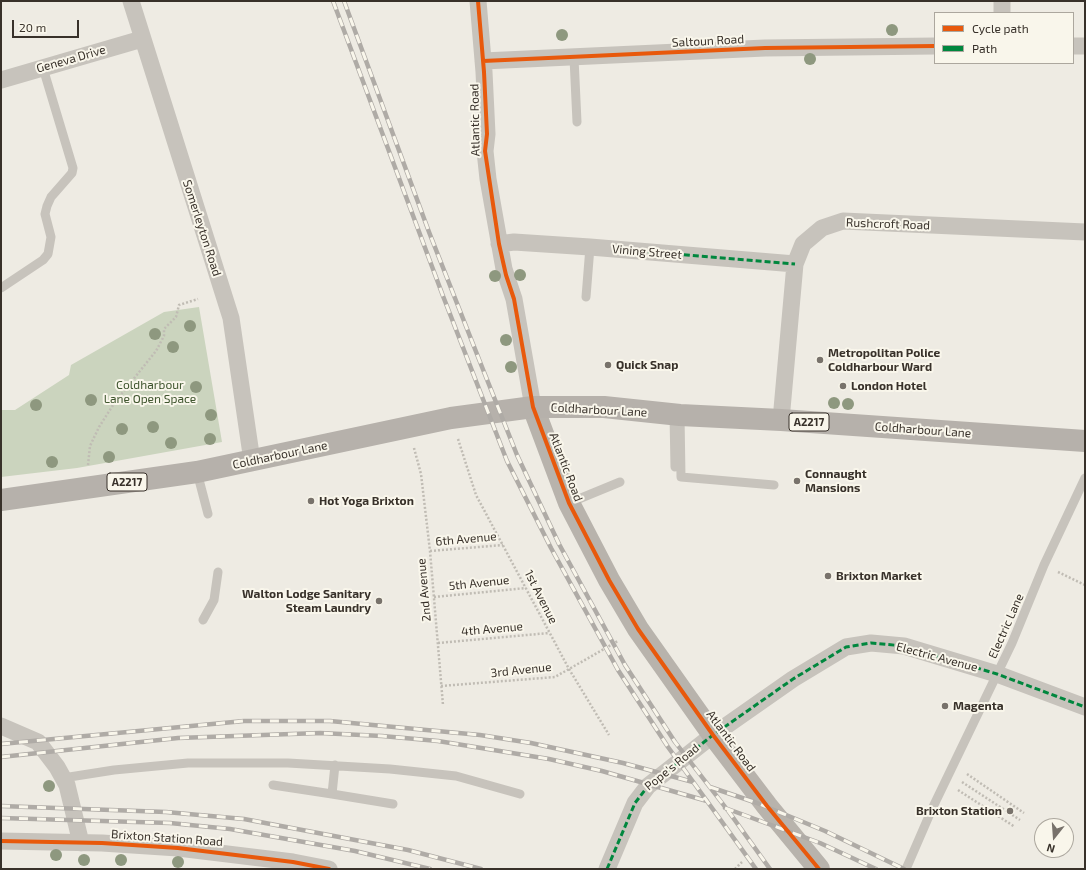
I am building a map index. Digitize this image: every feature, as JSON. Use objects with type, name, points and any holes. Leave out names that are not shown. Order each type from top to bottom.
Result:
[{"type":"main road","name":"Coldharbour Lane","points":[[1,500],[197,472],[451,418],[533,407],[604,408],[677,415],[781,420],[1085,441]]},
{"type":"main road","name":"Atlantic Road","points":[[533,407],[569,503],[609,580],[638,629],[713,734],[767,806],[819,869]]},
{"type":"street","name":"Somerleyton Road","points":[[131,1],[231,318],[252,461]]},
{"type":"street","name":"Atlantic Road","points":[[478,1],[487,134],[485,151],[499,244],[506,275],[514,299],[533,407]]},
{"type":"street","points":[[1002,1],[1002,12]]},
{"type":"street","name":"Geneva Drive","points":[[1,80],[142,38]]},
{"type":"street","name":"Saltoun Road","points":[[483,61],[765,48],[934,46]]},
{"type":"street","points":[[1074,46],[1085,46]]},
{"type":"street","name":"Rushcroft Road","points":[[781,420],[795,264],[803,244],[822,228],[843,221],[1085,232]]},
{"type":"street","name":"Vining Street","points":[[499,244],[514,242],[590,247],[795,264]]},
{"type":"street","name":"Electric Avenue","points":[[713,734],[793,679],[846,647],[871,643],[904,646],[997,674],[1085,706]]},
{"type":"street","points":[[1,726],[38,742],[57,767],[69,792],[81,843]]},
{"type":"street","name":"Pope's Road","points":[[607,869],[628,818],[642,792],[713,734]]},
{"type":"street","name":"Brixton Station Road","points":[[1,841],[81,843],[208,850],[295,866],[329,869]]},
{"type":"lane","points":[[574,58],[577,122]]},
{"type":"lane","points":[[1,288],[43,260],[48,254],[51,237],[46,214],[47,206],[51,197],[72,173],[73,168],[43,68]]},
{"type":"lane","points":[[586,298],[590,247]]},
{"type":"lane","points":[[675,477],[677,415]]},
{"type":"lane","points":[[677,415],[681,477],[774,485]]},
{"type":"lane","points":[[197,472],[208,514]]},
{"type":"lane","name":"Electric Lane","points":[[906,869],[932,809],[1012,643],[1044,565],[1085,478]]},
{"type":"lane","points":[[569,503],[620,482]]},
{"type":"lane","points":[[203,620],[214,600],[218,572]]},
{"type":"lane","points":[[63,778],[114,770],[188,763],[288,763],[456,776],[520,794]]},
{"type":"lane","points":[[332,794],[335,766]]},
{"type":"lane","points":[[273,784],[393,804]]},
{"type":"path","points":[[87,470],[90,446],[98,428],[115,402],[156,351],[164,336],[164,329],[176,317],[179,305],[198,299]]},
{"type":"path","points":[[1057,572],[1085,585]]},
{"type":"path","points":[[961,770],[1024,813]]},
{"type":"path","points":[[956,778],[1020,820]]},
{"type":"path","points":[[951,786],[1014,827]]},
{"type":"path","points":[[735,869],[742,862]]},
{"type":"green space","name":"Coldharbour Lane Open Space","points":[[199,307],[222,442],[77,468],[1,477],[1,410],[15,410],[69,375],[71,365],[164,312]]},
{"type":"railway","points":[[333,1],[443,296],[507,461],[551,548],[618,670],[668,747],[756,869]]},
{"type":"railway","points":[[344,1],[429,232],[484,372],[517,455],[559,544],[625,665],[675,742],[729,812],[770,869]]},
{"type":"railway","points":[[1,744],[244,721],[330,721],[480,735],[531,743],[623,763],[693,782]]},
{"type":"railway","points":[[1,757],[178,738],[320,733],[382,736],[438,741],[549,759],[602,771],[707,801]]},
{"type":"railway","points":[[710,787],[757,803],[825,831],[904,869]]},
{"type":"railway","points":[[1,806],[166,812],[244,819],[408,850],[481,869]]},
{"type":"railway","points":[[725,808],[820,843],[876,869]]},
{"type":"railway","points":[[1,818],[170,823],[230,829],[355,851],[430,869]]},
{"type":"marked path","points":[[639,251],[795,264]]},
{"type":"marked path","points":[[607,869],[635,803],[648,786],[713,735],[793,679],[846,647],[871,643],[904,646],[997,674],[1085,707]]},
{"type":"cycle path","points":[[478,1],[487,134],[485,151],[499,244],[506,275],[514,299],[533,407],[569,503],[609,580],[638,629],[713,735],[767,806],[819,869]]},
{"type":"cycle path","points":[[483,61],[765,48],[934,46]]},
{"type":"cycle path","points":[[1,841],[102,843],[178,848],[293,862],[329,869]]},
{"type":"place","name":"Metropolitan Police Coldharbour Ward","points":[[820,360]]},
{"type":"place","name":"Quick Snap","points":[[608,365]]},
{"type":"place","name":"London Hotel","points":[[843,386]]},
{"type":"place","name":"Connaught Mansions","points":[[797,481]]},
{"type":"place","name":"Hot Yoga Brixton","points":[[311,501]]},
{"type":"place","name":"Brixton Market","points":[[828,576]]},
{"type":"place","name":"Walton Lodge Sanitary Steam Laundry","points":[[379,601]]},
{"type":"place","name":"Magenta","points":[[945,706]]},
{"type":"place","name":"Brixton Station","points":[[1010,811]]}]
